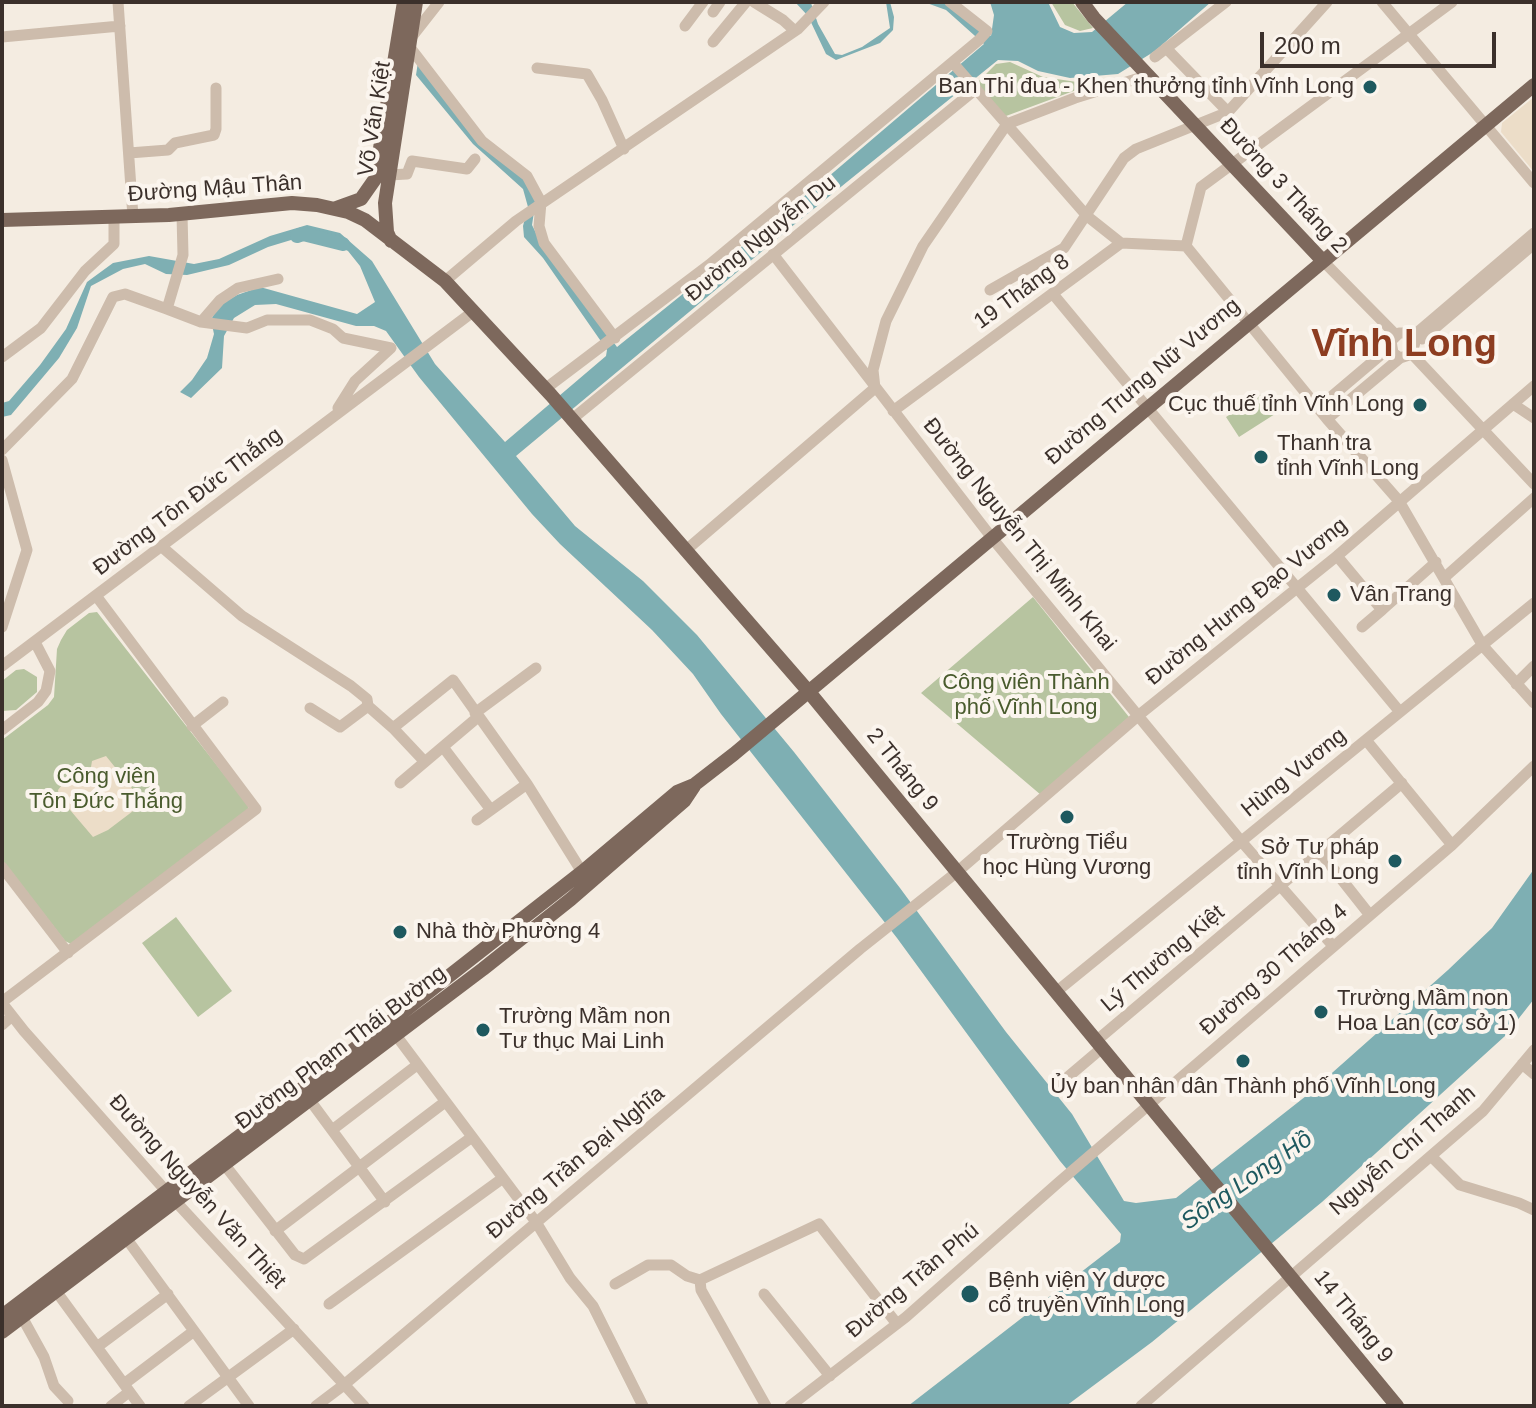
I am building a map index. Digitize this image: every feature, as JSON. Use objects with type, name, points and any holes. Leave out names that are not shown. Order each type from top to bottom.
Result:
[{"type":"main road","name":"Võ Văn Kiệt","points":[[392,241],[387,232],[384,178],[404,2]]},
{"type":"main road","name":"Võ Văn Kiệt","points":[[336,208],[361,199],[384,178],[416,2]]},
{"type":"main road","name":"Đường 3 Tháng 2","points":[[1082,2],[1322,260]]},
{"type":"main road","name":"Đường Trưng Nữ Vương","points":[[734,754],[1534,85]]},
{"type":"main road","points":[[365,220],[384,178]]},
{"type":"main road","name":"Đường Mậu Thân","points":[[2,220],[133,217],[292,203],[336,208],[365,220],[445,281],[548,392],[569,419]]},
{"type":"main road","points":[[365,220],[385,206]]},
{"type":"main road","name":"2 Tháng 9","points":[[569,419],[809,692],[952,876],[1056,992],[1193,1158]]},
{"type":"main road","name":"Đường Phạm Thái Bường","points":[[2,1316],[126,1238],[171,1195],[224,1164],[309,1099],[356,1056],[395,1034],[483,969],[677,792],[694,785],[734,754]]},
{"type":"main road","name":"Đường Phạm Thái Bường","points":[[2,1332],[22,1317],[52,1286],[586,877]]},
{"type":"main road","name":"14 Tháng 9","points":[[1193,1158],[1397,1406]]},
{"type":"street","points":[[118,2],[133,217]]},
{"type":"street","points":[[439,2],[410,43],[482,141],[527,176],[540,204],[539,226],[544,243],[615,338]]},
{"type":"street","points":[[685,26],[703,2]]},
{"type":"street","points":[[713,42],[746,2]]},
{"type":"street","points":[[754,2],[795,31]]},
{"type":"street","points":[[548,392],[955,65],[983,36],[950,2]]},
{"type":"street","points":[[1155,57],[1226,2]]},
{"type":"street","points":[[990,290],[1064,248],[1124,158],[1136,149],[1228,112],[1327,2]]},
{"type":"street","points":[[1382,2],[1534,183]]},
{"type":"street","points":[[1186,246],[1201,187],[1452,2]]},
{"type":"street","points":[[445,281],[516,221],[795,31],[822,3]]},
{"type":"street","points":[[2,37],[120,26]]},
{"type":"street","points":[[1166,48],[1228,112]]},
{"type":"street","points":[[955,65],[1087,216],[1121,243],[1186,246],[1327,419],[1399,501],[1483,646],[1534,703]]},
{"type":"street","points":[[537,68],[587,74],[624,149]]},
{"type":"street","points":[[685,551],[875,388],[873,370],[886,321],[923,246],[1007,124],[1144,71]]},
{"type":"street","points":[[129,153],[168,150],[175,143],[214,135],[216,88]]},
{"type":"street","name":"Đường Nguyễn Du","points":[[569,419],[975,88]]},
{"type":"street","points":[[384,178],[407,174],[412,161],[467,169],[475,159]]},
{"type":"street","points":[[167,309],[183,255],[182,214]]},
{"type":"street","points":[[2,357],[41,328],[85,271],[114,244],[114,218]]},
{"type":"street","points":[[1390,347],[1393,353],[1410,348],[1534,233]]},
{"type":"street","name":"19 Tháng 8","points":[[893,411],[1121,243]]},
{"type":"street","points":[[1327,419],[1534,244]]},
{"type":"street","name":"Đường Nguyễn Thị Minh Khai","points":[[773,254],[992,538],[1241,841],[1333,946]]},
{"type":"street","name":"Đường 3 Tháng 2","points":[[1322,260],[1396,335]]},
{"type":"street","points":[[201,322],[220,300],[238,288],[278,279]]},
{"type":"street","points":[[2,450],[72,379],[113,297],[125,294],[201,322],[247,328],[267,320],[310,320],[333,329],[343,338],[391,348],[355,381],[334,415]]},
{"type":"street","points":[[1053,294],[1400,712]]},
{"type":"street","name":"Đường Tôn Đức Thắng","points":[[2,666],[474,311]]},
{"type":"street","points":[[1318,408],[1390,347],[1396,335],[1403,333],[1410,348],[1534,484]]},
{"type":"street","name":"Đường Hưng Đạo Vương","points":[[860,949],[952,876],[1139,715],[1298,589],[1534,386]]},
{"type":"street","points":[[1513,404],[1534,418]]},
{"type":"street","points":[[2,460],[27,550],[2,627]]},
{"type":"street","points":[[1445,577],[1534,498]]},
{"type":"street","points":[[162,547],[242,616],[367,699],[368,706],[425,762]]},
{"type":"street","points":[[1337,556],[1382,610]]},
{"type":"street","points":[[1362,627],[1436,562]]},
{"type":"street","points":[[2,1003],[256,809],[97,597]]},
{"type":"street","name":"Hùng Vương","points":[[1056,992],[1534,603]]},
{"type":"street","points":[[2,730],[38,702],[46,691],[50,671],[35,642]]},
{"type":"street","points":[[1516,684],[1534,666]]},
{"type":"street","points":[[400,783],[536,668]]},
{"type":"street","points":[[393,728],[453,680],[527,784],[586,877]]},
{"type":"street","points":[[192,726],[223,702]]},
{"type":"street","points":[[310,708],[340,727],[368,706]]},
{"type":"street","points":[[1366,740],[1452,845]]},
{"type":"street","points":[[443,747],[491,810]]},
{"type":"street","name":"Đường 30 Tháng 4","points":[[1110,1138],[1452,845],[1534,766]]},
{"type":"street","name":"Lý Thường Kiệt","points":[[1056,1087],[1099,1044],[1402,783]]},
{"type":"street","points":[[477,820],[527,784]]},
{"type":"street","points":[[1320,852],[1369,914]]},
{"type":"street","points":[[2,867],[68,953]]},
{"type":"street","name":"Đường Trần Đại Nghĩa","points":[[316,1406],[860,949]]},
{"type":"street","name":"Đường Nguyễn Văn Thiệt","points":[[2,1003],[171,1195],[364,1406]]},
{"type":"street","points":[[2,1025],[12,1016]]},
{"type":"street","points":[[395,1034],[536,1222],[570,1278],[593,1306],[643,1406]]},
{"type":"street","name":"Nguyễn Chí Thanh","points":[[1141,1406],[1483,1111],[1534,1050]]},
{"type":"street","points":[[1522,1064],[1534,1074]]},
{"type":"street","points":[[332,1130],[417,1065]]},
{"type":"street","points":[[309,1099],[385,1202]]},
{"type":"street","points":[[275,1231],[445,1102]]},
{"type":"street","points":[[224,1164],[296,1257],[306,1259],[472,1137]]},
{"type":"street","name":"Đường Trần Phú","points":[[790,1406],[897,1324],[1110,1138]]},
{"type":"street","points":[[1431,1156],[1460,1185],[1534,1210]]},
{"type":"street","points":[[329,1304],[503,1178]]},
{"type":"street","points":[[615,1284],[648,1265],[671,1265],[687,1276],[700,1280],[819,1224],[897,1324]]},
{"type":"street","points":[[126,1238],[249,1406]]},
{"type":"street","points":[[700,1280],[701,1290],[766,1406]]},
{"type":"street","points":[[52,1286],[140,1406]]},
{"type":"street","points":[[97,1347],[168,1294]]},
{"type":"street","points":[[764,1294],[830,1376]]},
{"type":"street","points":[[22,1317],[44,1357],[54,1386],[68,1401]]},
{"type":"street","points":[[189,1406],[294,1329]]},
{"type":"street","points":[[111,1406],[127,1388],[194,1331]]},
{"type":"green space","points":[[1051,2],[1072,2],[1093,28],[1080,31],[1065,25]]},
{"type":"green space","points":[[1010,62],[1043,77],[1077,82],[1079,89],[1006,116],[978,87],[978,82],[996,64]]},
{"type":"green space","points":[[1262,394],[1275,414],[1239,437],[1226,417]]},
{"type":"green space","name":"Công viên Thành phố Vĩnh Long","points":[[1033,597],[1129,717],[1041,795],[921,693]]},
{"type":"green space","name":"Công viên Tôn Đức Thắng","points":[[97,612],[248,805],[248,809],[71,944],[65,941],[2,860],[2,740],[54,697],[57,649],[61,640],[67,630],[89,613]]},
{"type":"green space","points":[[24,669],[37,677],[37,692],[16,710],[2,711],[2,681],[16,670]]},
{"type":"green space","points":[[176,917],[232,991],[198,1017],[142,943]]},
{"type":"shaded area","points":[[1534,97],[1534,172],[1501,132],[1502,123]]},
{"type":"shaded area","points":[[106,756],[140,802],[137,808],[108,830],[93,837],[59,797],[58,790],[65,781],[83,781],[90,773],[92,761]]},
{"type":"water","points":[[795,2],[811,3],[818,24],[835,54],[842,55],[862,47],[890,28],[886,2],[890,2],[894,17],[893,30],[880,43],[836,60],[826,54],[808,16]]},
{"type":"water","name":"Sông Long Hồ","points":[[924,2],[947,2],[991,36],[994,15],[990,2],[1048,2],[1060,27],[1074,33],[1092,32],[1128,2],[1211,2],[1155,51],[1118,74],[1070,78],[1038,71],[1018,61],[998,60],[516,456],[575,526],[643,581],[697,635],[794,752],[900,888],[1006,1032],[1072,1114],[1124,1201],[1136,1203],[1176,1198],[1306,1096],[1492,928],[1534,869],[1534,999],[1505,1036],[1322,1202],[1152,1342],[1066,1406],[908,1406],[1120,1242],[1121,1234],[1060,1161],[897,938],[693,674],[532,514],[419,377],[386,331],[276,304],[255,305],[234,318],[224,336],[222,368],[191,398],[180,392],[207,358],[214,334],[211,320],[218,306],[237,295],[260,287],[357,314],[375,302],[360,266],[348,251],[317,236],[301,237],[268,247],[229,265],[187,275],[166,274],[145,264],[123,269],[91,286],[77,328],[59,358],[11,415],[2,417],[2,403],[9,401],[66,329],[87,282],[113,263],[149,256],[194,264],[219,259],[270,236],[307,225],[340,233],[372,261],[435,364],[505,442],[606,356],[607,350],[543,258],[524,237],[523,226],[528,207],[523,189],[473,144],[416,75],[418,62],[448,103],[524,177],[536,199],[532,225],[541,243],[617,347],[828,177],[984,44],[946,10]]},
{"type":"waterway","points":[[297,236],[303,234],[343,244]]},
{"type":"place","name":"Ban Thi đua - Khen thưởng tỉnh Vĩnh Long","points":[[1370,87]]},
{"type":"place","name":"Cục thuế tỉnh Vĩnh Long","points":[[1420,405]]},
{"type":"place","name":"Thanh tra tỉnh Vĩnh Long","points":[[1261,457]]},
{"type":"place","name":"Vân Trang","points":[[1334,595]]},
{"type":"place","name":"Trường Tiểu học Hùng Vương","points":[[1067,817]]},
{"type":"place","name":"Sở Tư pháp tỉnh Vĩnh Long","points":[[1395,861]]},
{"type":"place","name":"Nhà thờ Phường 4","points":[[400,932]]},
{"type":"place","name":"Trường Mầm non Hoa Lan (cơ sở 1)","points":[[1321,1012]]},
{"type":"place","name":"Trường Mầm non Tư thục Mai Linh","points":[[483,1030]]},
{"type":"place","name":"Ủy ban nhân dân Thành phố Vĩnh Long","points":[[1243,1061]]},
{"type":"place","name":"Bệnh viện Y dược cổ truyền Vĩnh Long","points":[[970,1294]]},
{"type":"district","name":"Vĩnh Long","points":[[1404,346]]}]
